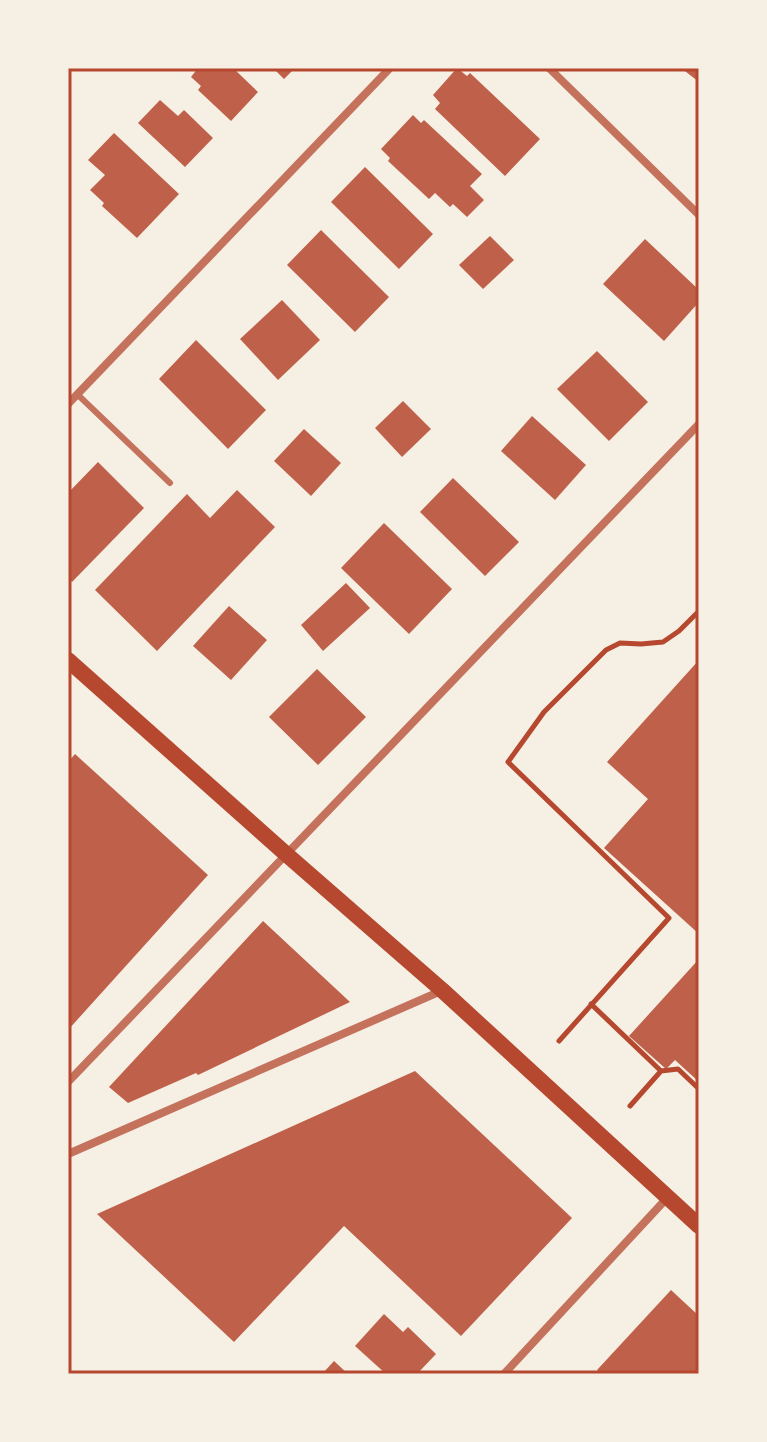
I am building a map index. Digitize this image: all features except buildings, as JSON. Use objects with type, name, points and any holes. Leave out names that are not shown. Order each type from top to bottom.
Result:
[{"type":"main road","points":[[68,660],[442,990],[699,1226]]},
{"type":"street","points":[[68,404],[390,68]]},
{"type":"street","points":[[549,68],[699,215]]},
{"type":"street","points":[[68,1082],[699,424]]},
{"type":"street","points":[[68,1154],[442,990]]},
{"type":"street","points":[[504,1374],[667,1198]]},
{"type":"lane","points":[[77,394],[170,483]]},
{"type":"path","points":[[559,1041],[669,918],[508,762],[544,712],[606,650],[620,643],[663,642],[699,611]]},
{"type":"path","points":[[591,1004],[661,1071]]},
{"type":"path","points":[[630,1106],[661,1071],[678,1069],[699,1089]]}]
